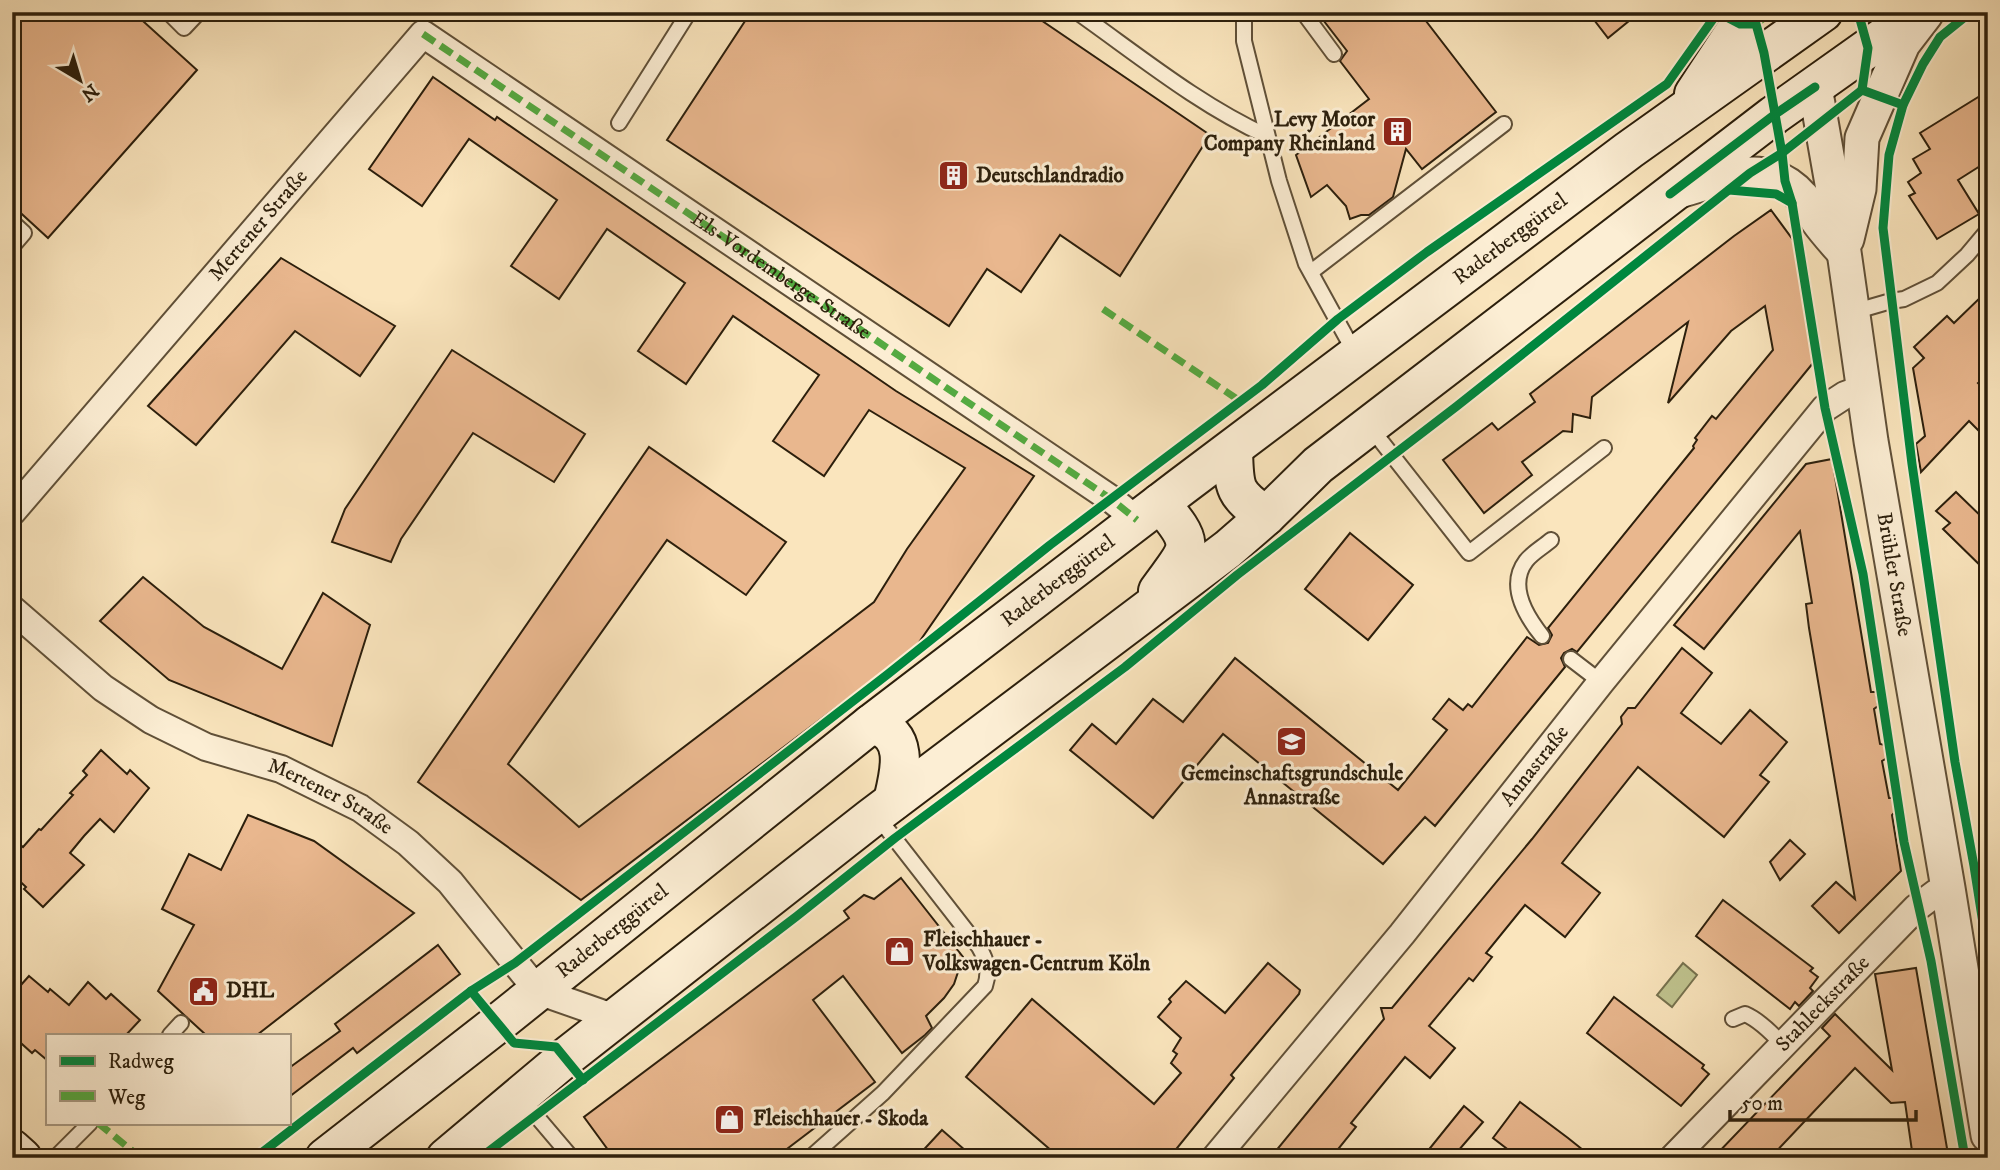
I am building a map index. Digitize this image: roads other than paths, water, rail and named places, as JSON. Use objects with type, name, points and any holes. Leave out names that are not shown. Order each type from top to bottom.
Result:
[{"type":"main road","points":[[1682,113],[1740,24],[1744,12]]},
{"type":"main road","points":[[446,1158],[565,1058],[885,808],[1228,549],[1318,465],[1774,115],[1919,12]]},
{"type":"main road","name":"Raderberggürtel","points":[[325,1158],[871,724],[1356,356],[1811,16]]},
{"type":"main road","name":"Brühler Straße","points":[[1811,16],[1815,87]]},
{"type":"main road","points":[[1233,449],[1234,483],[1247,503],[1266,516]]},
{"type":"main road","points":[[1145,611],[1182,556],[1186,544],[1183,531],[1149,512]]},
{"type":"main road","points":[[871,724],[883,726],[902,755],[901,771],[885,808]]},
{"type":"main road","points":[[12,1149],[22,1158]]},
{"type":"street","points":[[1844,252],[1859,189],[1862,138],[1903,44],[1928,12]]},
{"type":"street","name":"Els-Vordemberge-Straße","points":[[423,34],[1111,499],[1149,512]]},
{"type":"street","name":"Mertener Straße","points":[[12,512],[423,34]]},
{"type":"street","name":"Brühler Straße","points":[[1815,87],[1988,1135]]},
{"type":"street","points":[[1670,194],[1751,173],[1768,175],[1785,181],[1803,197],[1818,221],[1844,252]]},
{"type":"street","name":"Annastraße","points":[[1215,1158],[1402,934],[1601,682],[1825,408],[1845,394],[1864,388]]},
{"type":"street","name":"Mertener Straße","points":[[12,609],[103,688],[150,720],[206,747],[281,769],[360,808],[408,843],[450,882],[538,991]]},
{"type":"street","name":"Stahleckstraße","points":[[1673,1158],[1916,908],[1936,892],[1948,888]]},
{"type":"street","points":[[538,991],[618,1019]]},
{"type":"lane","points":[[167,12],[184,28],[199,12]]},
{"type":"lane","points":[[619,123],[689,12]]},
{"type":"lane","points":[[1077,12],[1199,96],[1246,126],[1267,135]]},
{"type":"lane","points":[[1244,12],[1244,41],[1279,181],[1311,272],[1356,356]]},
{"type":"lane","points":[[1303,12],[1335,54]]},
{"type":"lane","points":[[1311,272],[1504,124]]},
{"type":"lane","points":[[12,222],[24,233],[12,247]]},
{"type":"lane","points":[[1851,313],[1904,299],[1937,283],[1967,255],[1988,230]]},
{"type":"lane","points":[[1370,426],[1469,553],[1604,448]]},
{"type":"lane","points":[[1542,636],[1520,602],[1519,572],[1526,560],[1551,540]]},
{"type":"lane","points":[[1571,659],[1601,682]]},
{"type":"lane","points":[[810,1158],[883,1093],[985,986],[989,975],[988,964],[979,947],[885,808]]},
{"type":"lane","points":[[1733,1019],[1739,1015],[1750,1016],[1767,1028],[1782,1044]]},
{"type":"lane","points":[[171,1034],[181,1023]]},
{"type":"lane","points":[[520,1097],[572,1158]]},
{"type":"lane","points":[[55,1158],[89,1124]]},
{"type":"place","name":"Levy Motor Company Rheinland","points":[[1398,132]]},
{"type":"place","name":"Deutschlandradio","points":[[953,176]]},
{"type":"place","name":"Gemeinschaftsgrundschule Annastraße","points":[[1292,742]]},
{"type":"place","name":"Fleischhauer - Volkswagen-Centrum Köln","points":[[900,952]]},
{"type":"place","name":"DHL","points":[[203,991]]},
{"type":"place","name":"Fleischhauer - Skoda","points":[[730,1119]]}]
